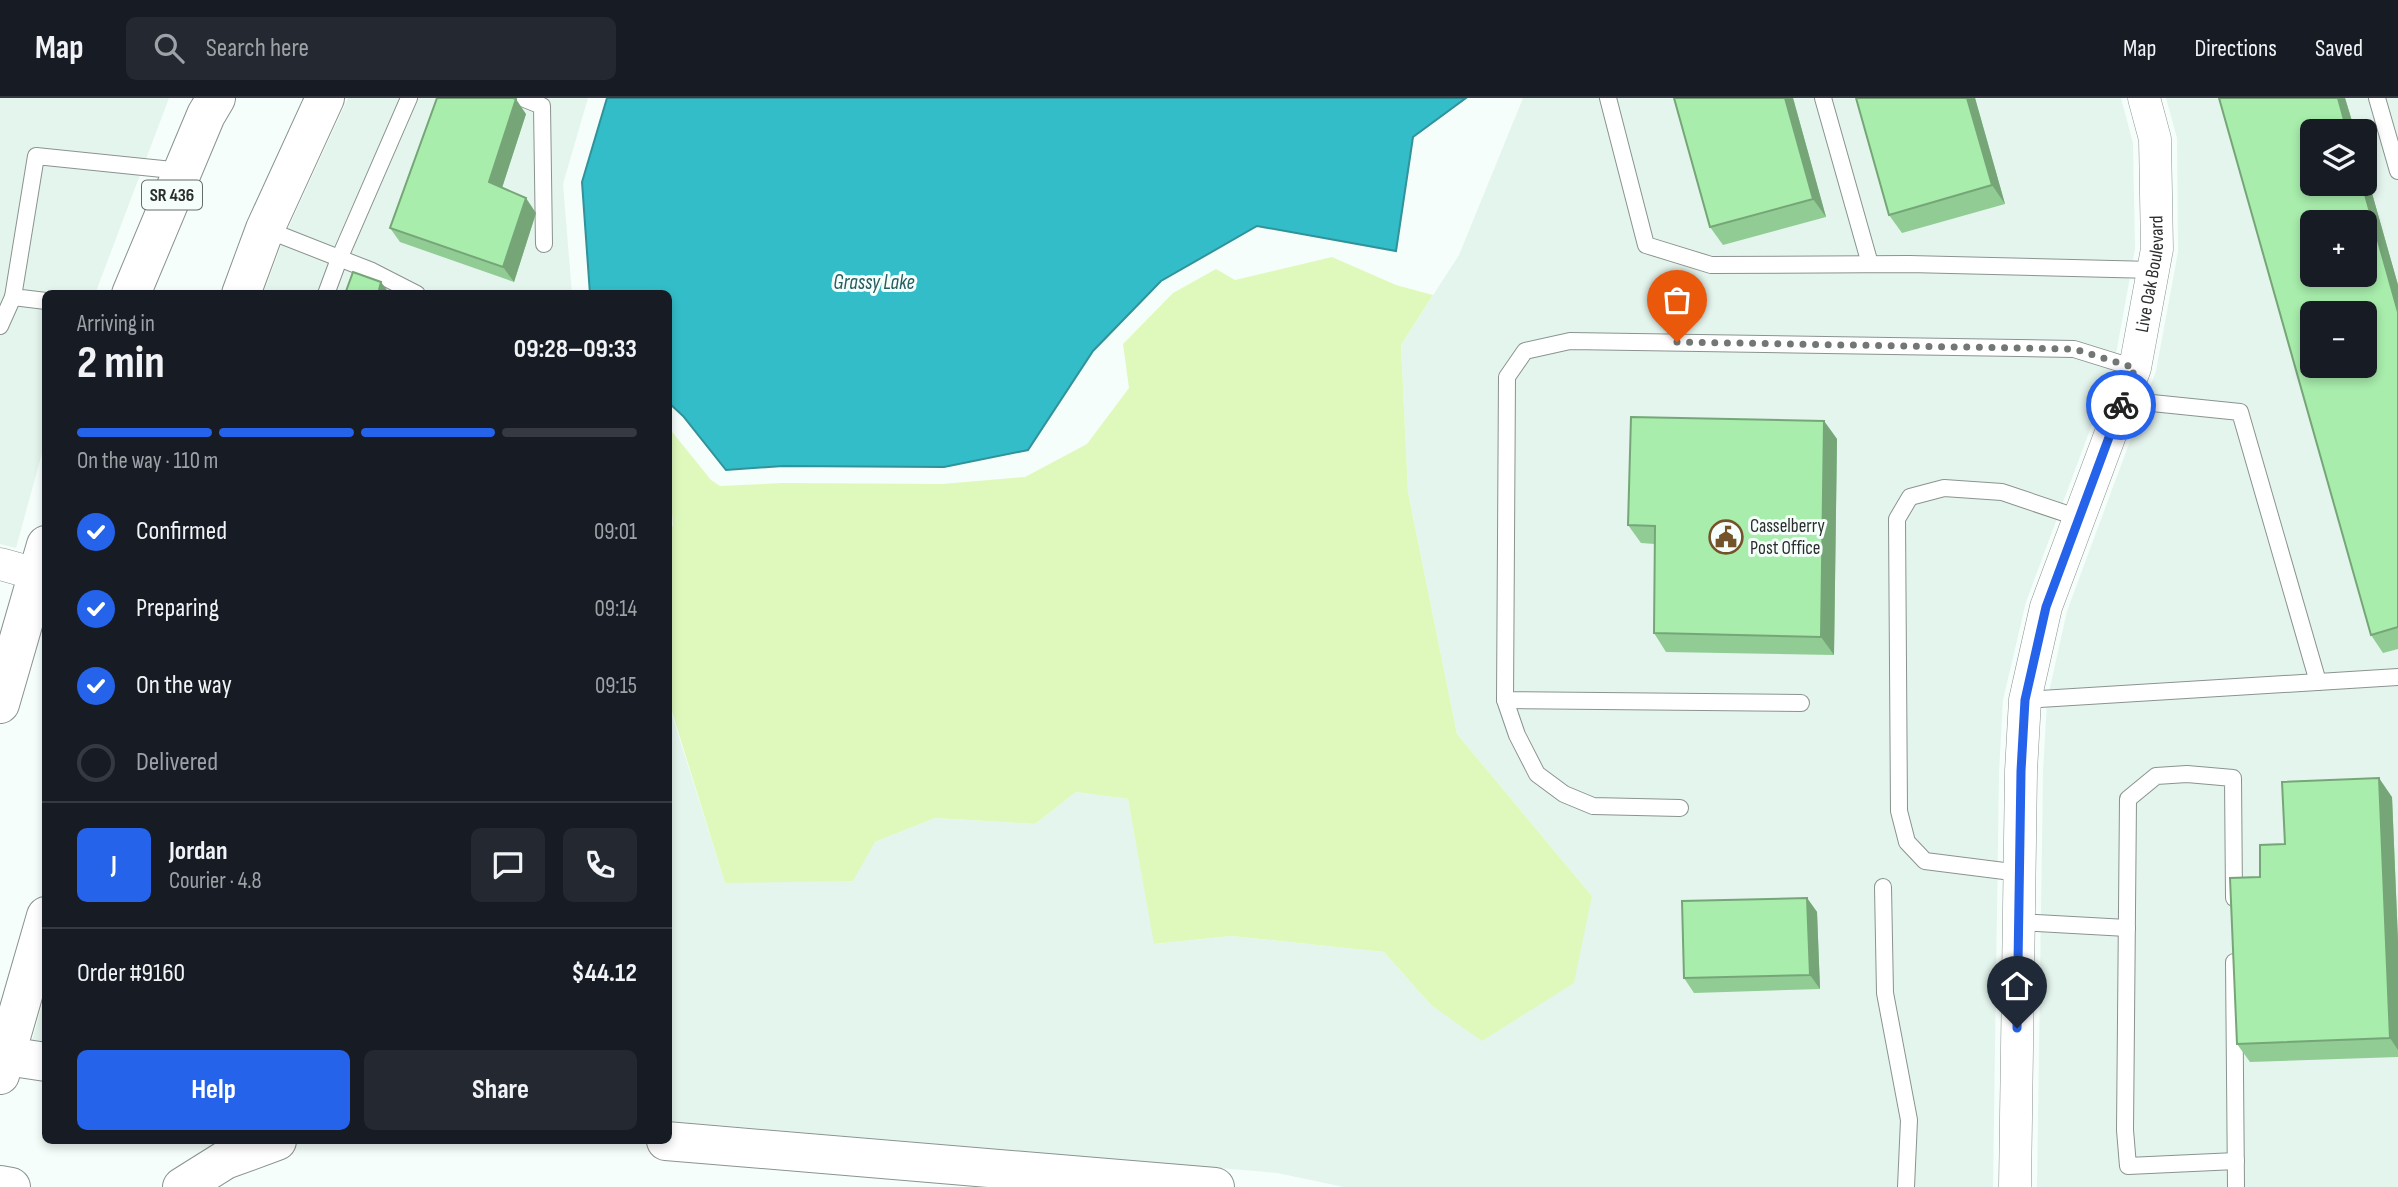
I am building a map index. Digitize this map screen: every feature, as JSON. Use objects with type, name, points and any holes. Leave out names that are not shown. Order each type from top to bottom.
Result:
[{"type":"main road","name":"SR 436","points":[[133,290],[206,115],[216,98]]},
{"type":"main road","points":[[242,290],[265,229],[325,98]]},
{"type":"main road","points":[[0,704],[27,561]]},
{"type":"main road","points":[[42,929],[2,1062],[42,1062]]},
{"type":"main road","points":[[672,1142],[1214,1187]]},
{"type":"main road","points":[[182,1187],[225,1160],[269,1144]]},
{"type":"main road","points":[[0,1185],[11,1187]]},
{"type":"street","name":"Live Oak Boulevard","points":[[2015,1187],[2021,771],[2025,700],[2046,607],[2135,368],[2157,249],[2155,139],[2144,98]]},
{"type":"lane","points":[[327,290],[410,98]]},
{"type":"lane","points":[[522,98],[542,106],[544,244]]},
{"type":"lane","points":[[1608,98],[1646,245],[1711,265],[1870,264],[2153,270]]},
{"type":"lane","points":[[1823,98],[1870,264]]},
{"type":"lane","points":[[2377,98],[2398,171]]},
{"type":"lane","points":[[0,327],[13,297],[36,156],[182,172]]},
{"type":"lane","points":[[265,229],[372,271],[409,290]]},
{"type":"lane","points":[[13,297],[42,301]]},
{"type":"lane","points":[[1680,807],[1593,806],[1564,794],[1537,774],[1517,734],[1505,700],[1507,376],[1525,351],[1570,341],[2074,349],[2135,368]]},
{"type":"lane","points":[[2123,400],[2240,412],[2318,682]]},
{"type":"lane","points":[[2020,873],[1925,861],[1907,842],[1899,810],[1897,519],[1910,497],[1944,488],[2002,492],[2079,518]]},
{"type":"lane","points":[[2025,700],[2398,677]]},
{"type":"lane","points":[[1505,700],[1801,703]]},
{"type":"lane","points":[[2234,915],[2233,778],[2187,774],[2156,776],[2128,799],[2125,1130],[2128,1166],[2236,1161]]},
{"type":"lane","points":[[1883,887],[1885,993],[1909,1120],[1906,1187]]},
{"type":"lane","points":[[2019,922],[2127,928]]},
{"type":"lane","points":[[2234,942],[2236,1187]]},
{"type":"shaded area","points":[[0,98],[169,98],[97,290],[42,290],[42,453],[16,548],[0,544]]},
{"type":"shaded area","points":[[348,98],[588,98],[563,184],[572,290],[264,290],[285,235]]},
{"type":"shaded area","points":[[1523,98],[2121,98],[2133,143],[2135,249],[2114,365],[2026,602],[2003,700],[1999,772],[1993,1187],[1344,1187],[1277,1173],[672,1121],[672,715],[725,883],[875,842],[935,818],[1035,824],[1076,792],[1128,799],[1155,944],[1231,936],[1384,952],[1431,1005],[1592,896],[1457,734],[1408,492],[1401,345],[1459,255]]},
{"type":"shaded area","points":[[2166,98],[2398,98],[2398,1187],[2037,1187],[2043,771],[2047,701],[2067,611],[2156,371],[2178,252],[2177,138]]},
{"type":"shaded area","points":[[42,1005],[42,1043],[32,1041]]},
{"type":"green space","points":[[1332,257],[1396,285],[1433,295],[1401,345],[1408,492],[1457,734],[1592,896],[1574,983],[1482,1041],[1431,1005],[1384,952],[1231,936],[1154,944],[1128,799],[1076,792],[1035,824],[935,818],[875,842],[853,881],[725,883],[672,712],[672,432],[711,480],[720,486],[783,483],[942,484],[1025,477],[1087,444],[1129,388],[1123,344],[1173,293],[1216,269],[1235,280]]},
{"type":"water","name":"Grassy Lake","points":[[607,98],[1466,98],[1413,137],[1396,251],[1257,226],[1161,281],[1093,351],[1028,450],[944,467],[783,466],[726,470],[672,406],[672,290],[590,290],[582,182]]},
{"type":"building","points":[[437,98],[516,99],[489,182],[526,198],[503,267],[390,228]]},
{"type":"building","points":[[1674,98],[1785,98],[1813,199],[1710,227]]},
{"type":"building","points":[[1856,98],[1967,98],[1992,185],[1889,215]]},
{"type":"building","points":[[2219,98],[2338,98],[2344,119],[2300,119],[2300,196],[2365,196],[2369,210],[2300,210],[2300,287],[2377,287],[2377,237],[2398,312],[2398,627],[2371,635]]},
{"type":"building","points":[[353,272],[381,282],[379,290],[346,290]]},
{"type":"building","points":[[1631,417],[1824,421],[1821,637],[1654,633],[1655,526],[1628,525]]},
{"type":"building","points":[[2379,778],[2390,1038],[2237,1044],[2230,878],[2260,877],[2260,845],[2285,844],[2282,782]]},
{"type":"building","points":[[1807,898],[1810,975],[1684,978],[1682,901]]},
{"type":"way so far","points":[[1677,342],[2074,349],[2135,368],[2121,405]]},
{"type":"place","name":"Casselberry Post Office","points":[[1726,537]]},
{"type":"route","points":[[2017,1028],[2021,771],[2025,700],[2046,607],[2121,405]]}]
